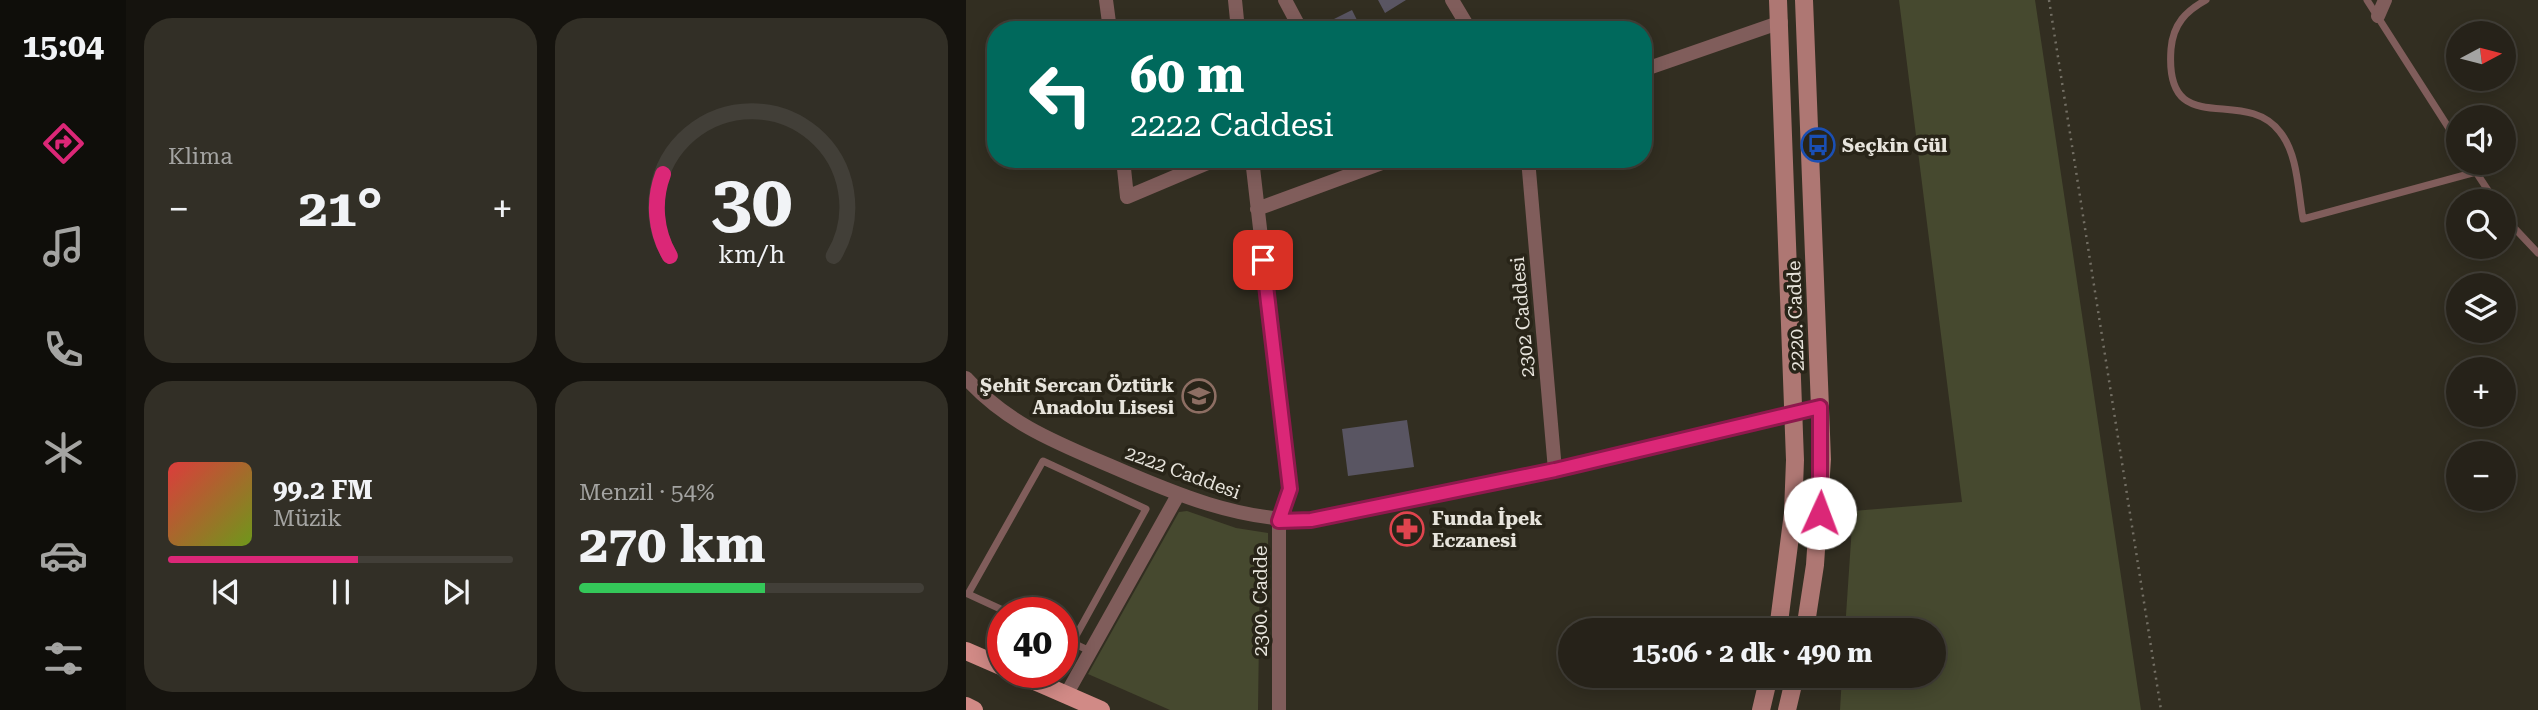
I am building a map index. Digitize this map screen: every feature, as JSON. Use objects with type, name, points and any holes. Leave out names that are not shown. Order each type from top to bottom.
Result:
[{"type":"main road","points":[[966,651],[987,660]]},
{"type":"main road","points":[[1050,688],[1101,710]]},
{"type":"main road","points":[[966,706],[974,710]]},
{"type":"street","points":[[1106,0],[1109,21]]},
{"type":"street","points":[[1235,0],[1237,21]]},
{"type":"street","points":[[1285,0],[1296,21]]},
{"type":"street","name":"2220. Cadde","points":[[1778,0],[1781,23],[1793,413],[1793,513],[1780,618]]},
{"type":"street","name":"2220. Cadde","points":[[1804,0],[1820,407],[1820,513],[1807,618]]},
{"type":"street","points":[[2378,16],[2385,0]]},
{"type":"street","points":[[1458,2],[1466,21]]},
{"type":"street","points":[[1652,67],[1781,23]]},
{"type":"street","points":[[1124,168],[1127,197],[1196,168]]},
{"type":"street","name":"2300. Cadde","points":[[1253,168],[1290,489],[1279,521],[1279,710]]},
{"type":"street","points":[[1257,209],[1369,168]]},
{"type":"street","name":"2302 Caddesi","points":[[1529,168],[1555,470]]},
{"type":"street","name":"2222 Caddesi","points":[[966,377],[988,401],[1033,433],[1178,495],[1245,515],[1279,521],[1311,520],[1555,470],[1820,407]]},
{"type":"street","points":[[1066,695],[1178,495]]},
{"type":"street","points":[[1761,710],[1766,688]]},
{"type":"street","points":[[1787,710],[1792,688]]},
{"type":"lane","points":[[2206,0],[2189,10],[2178,23],[2171,45],[2170,69],[2178,94],[2198,108],[2241,110],[2262,116],[2280,131],[2290,148],[2303,219],[2465,175]]},
{"type":"lane","points":[[2367,0],[2446,123]]},
{"type":"lane","points":[[2516,230],[2538,253]]},
{"type":"lane","points":[[987,603],[968,594],[1043,461],[1146,509],[1078,632]]},
{"type":"lane","points":[[1078,646],[1090,651]]},
{"type":"path","points":[[2049,0],[2161,710]]},
{"type":"green space","points":[[1899,0],[2035,0],[2141,710],[1840,710],[1841,688],[1946,688],[1946,618],[1846,618],[1853,511],[1962,502]]},
{"type":"green space","points":[[1187,511],[1236,528],[1268,533],[1268,557],[1260,559],[1258,710],[1170,710],[1088,674],[1179,512]]},
{"type":"building","points":[[1378,0],[1406,0],[1385,13]]},
{"type":"building","points":[[1352,10],[1358,21],[1330,21]]},
{"type":"building","points":[[1407,420],[1414,467],[1348,476],[1342,429]]},
{"type":"place","name":"Seçkin Gül","points":[[1818,145]]},
{"type":"place","name":"Şehit Sercan Öztürk Anadolu Lisesi","points":[[1199,396]]},
{"type":"place","name":"Funda İpek Eczanesi","points":[[1407,529]]},
{"type":"route","points":[[1263,260],[1290,489],[1288,502],[1279,521],[1311,520],[1555,470],[1820,407],[1820,513]]}]
